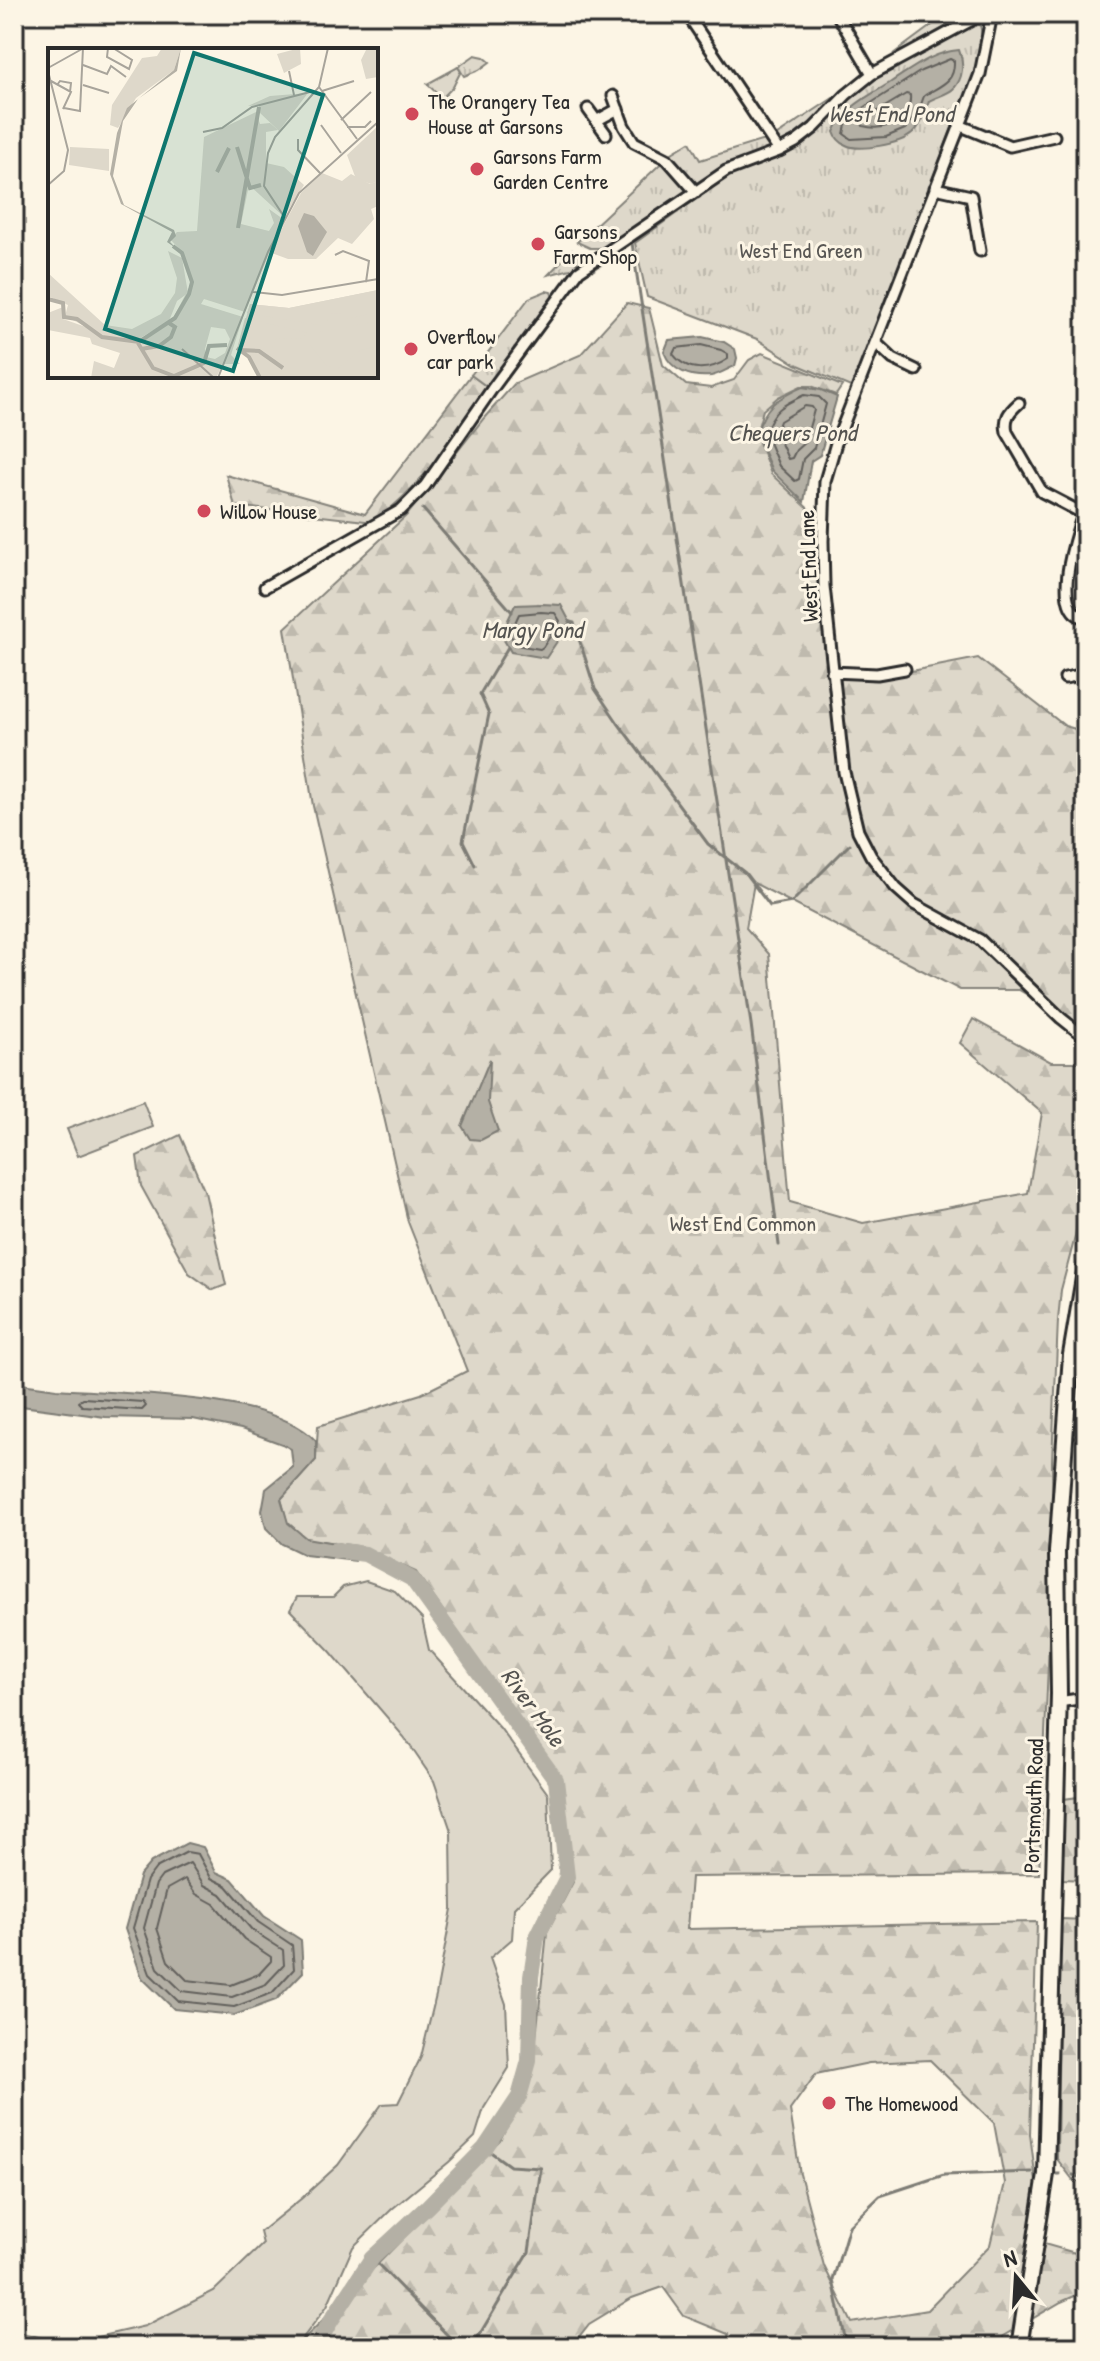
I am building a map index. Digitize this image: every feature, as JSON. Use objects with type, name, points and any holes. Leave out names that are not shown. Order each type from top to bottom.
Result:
[{"type":"main road","name":"Portsmouth Road","points":[[1019,2347],[1046,2174],[1058,1702],[1057,1552],[1071,1355],[1086,1266]]},
{"type":"street","points":[[687,14],[779,151]]},
{"type":"street","points":[[837,14],[872,74]]},
{"type":"street","points":[[265,587],[401,510],[425,486],[579,271],[726,171],[779,151],[814,128],[872,74],[983,14]]},
{"type":"street","name":"West End Lane","points":[[992,14],[982,67],[836,443],[825,481],[824,571],[832,672],[850,805],[858,831],[871,856],[896,888],[914,904],[980,940],[1086,1038]]},
{"type":"street","points":[[613,96],[624,126],[634,142],[667,159],[696,192]]},
{"type":"street","points":[[588,109],[606,134]]},
{"type":"street","points":[[596,121],[618,109]]},
{"type":"street","points":[[959,125],[1010,146],[1054,136]]},
{"type":"street","points":[[935,188],[971,196],[980,251]]},
{"type":"street","points":[[876,343],[893,359],[916,370]]},
{"type":"street","points":[[1019,403],[1009,412],[1005,423],[1014,444],[1042,492],[1084,515],[1073,544],[1068,583],[1070,605],[1074,613],[1086,619]]},
{"type":"street","points":[[832,672],[877,674],[905,669]]},
{"type":"street","points":[[1065,678],[1085,674],[1086,670]]},
{"type":"street","points":[[1058,1702],[1086,1698]]},
{"type":"green space","points":[[947,14],[967,14],[893,54]]},
{"type":"green space","name":"West End Green","points":[[979,22],[979,60],[853,388],[796,364],[757,339],[647,297],[635,243],[737,170],[816,131],[872,76]]},
{"type":"green space","points":[[475,55],[490,62],[464,76],[458,67]]},
{"type":"green space","points":[[458,67],[461,71],[453,87],[442,98],[427,84]]},
{"type":"green space","points":[[839,94],[827,111],[791,139],[685,193],[604,248],[590,248],[577,242],[672,153],[690,142],[700,160],[774,137]]},
{"type":"green space","points":[[572,250],[578,258],[575,268],[548,275]]},
{"type":"green space","points":[[551,292],[554,300],[490,389],[471,375],[529,298]]},
{"type":"green space","name":"West End Common","points":[[627,303],[649,308],[663,365],[686,385],[711,388],[734,380],[749,360],[762,353],[842,386],[836,395],[811,386],[801,386],[778,397],[763,410],[756,434],[771,474],[815,515],[829,673],[886,676],[978,658],[1065,726],[1086,732],[1086,1029],[1019,990],[960,990],[754,883],[746,928],[769,954],[790,1202],[863,1223],[1028,1193],[1042,1113],[960,1043],[973,1019],[1051,1062],[1086,1062],[1086,1160],[1075,1237],[1061,1290],[1058,1320],[1052,1462],[1053,1549],[1039,1874],[691,1877],[687,1929],[1037,1922],[1030,2134],[1044,2244],[1086,2256],[1086,2291],[1003,2336],[1002,2347],[730,2347],[728,2334],[684,2316],[663,2287],[632,2298],[589,2324],[571,2347],[296,2347],[500,2140],[532,2077],[547,1932],[573,1882],[558,1775],[416,1572],[357,1546],[305,1539],[287,1522],[281,1499],[316,1459],[318,1426],[421,1394],[467,1371],[408,1222],[313,806],[285,628],[408,514],[515,383],[580,355]],"holes":[[[930,2060],[994,2123],[1005,2183],[990,2245],[927,2310],[852,2323],[824,2266],[800,2174],[790,2110],[816,2074],[869,2063]]]},
{"type":"green space","points":[[471,375],[490,389],[423,476],[374,522],[235,506],[226,475],[365,514]]},
{"type":"green space","points":[[143,1101],[153,1127],[78,1156],[67,1129]]},
{"type":"green space","points":[[180,1135],[205,1192],[226,1285],[213,1290],[189,1273],[141,1186],[137,1156]]},
{"type":"green space","points":[[366,1581],[395,1591],[422,1619],[429,1650],[500,1728],[548,1794],[551,1870],[514,1908],[512,1939],[490,1958],[506,2004],[509,2068],[484,2108],[475,2137],[353,2247],[327,2306],[296,2347],[14,2347],[14,2331],[59,2342],[97,2337],[145,2326],[214,2291],[263,2244],[260,2232],[338,2165],[382,2104],[398,2103],[421,2057],[452,1909],[451,1831],[434,1781],[404,1737],[290,1610],[297,1597],[333,1597],[343,1587]]},
{"type":"green space","points":[[1086,1796],[1086,1880],[1062,1879],[1064,1799]]},
{"type":"green space","points":[[1060,1919],[1086,1920],[1086,2184],[1073,2180],[1057,2159]]},
{"type":"water","name":"West End Pond","points":[[959,50],[962,65],[957,85],[929,101],[923,119],[912,134],[898,141],[869,147],[852,147],[837,138],[834,132],[839,123],[858,103],[923,62]]},
{"type":"water","points":[[702,337],[724,342],[735,349],[735,366],[714,375],[696,376],[683,372],[667,359],[664,352],[669,340]]},
{"type":"water","name":"Chequers Pond","points":[[802,387],[837,397],[820,455],[811,461],[804,502],[772,471],[756,434],[773,404]]},
{"type":"water","name":"Margy Pond","points":[[515,605],[561,605],[570,622],[546,658],[511,652],[501,635]]},
{"type":"water","points":[[490,1059],[488,1102],[498,1131],[481,1140],[470,1139],[462,1126]]},
{"type":"water","points":[[14,1383],[194,1399],[266,1413],[295,1425],[316,1441],[316,1460],[281,1499],[288,1523],[306,1538],[358,1547],[355,1561],[305,1555],[282,1544],[266,1528],[262,1511],[266,1489],[293,1467],[291,1449],[282,1444],[241,1429],[193,1419],[105,1417],[14,1405]]},
{"type":"water","points":[[187,1843],[203,1847],[216,1872],[232,1879],[264,1916],[301,1940],[303,1972],[276,2000],[235,2015],[174,2009],[142,1978],[125,1929],[140,1875],[151,1862]]},
{"type":"waterway","points":[[593,270],[691,200]]},
{"type":"waterway","points":[[632,243],[751,1024],[779,1245]]},
{"type":"waterway","points":[[423,509],[512,612]]},
{"type":"waterway","points":[[570,622],[574,623],[595,689],[618,723],[708,844],[745,873],[770,906],[792,902],[850,844]]},
{"type":"waterway","points":[[475,865],[463,841],[489,714],[480,694],[508,647]]},
{"type":"waterway","name":"River Mole","points":[[316,2347],[372,2258],[485,2148],[519,2097],[529,2061],[531,1977],[537,1937],[567,1877],[556,1780],[412,1579],[365,1554],[335,1550]]},
{"type":"waterway","points":[[472,2347],[529,2252],[541,2168],[510,2166],[485,2148]]},
{"type":"waterway","points":[[847,2347],[833,2280],[849,2226],[880,2196],[944,2175],[1032,2172]]},
{"type":"waterway","points":[[1054,2174],[1060,2174]]},
{"type":"waterway","points":[[1073,2175],[1086,2179]]},
{"type":"waterway","points":[[372,2258],[459,2347]]},
{"type":"place","name":"The Orangery Tea House at Garsons","points":[[412,114]]},
{"type":"place","name":"Garsons Farm Garden Centre","points":[[477,169]]},
{"type":"place","name":"Garsons Farm Shop","points":[[538,244]]},
{"type":"place","name":"Overflow car park","points":[[411,349]]},
{"type":"place","name":"Willow House","points":[[204,511]]},
{"type":"place","name":"The Homewood","points":[[829,2103]]}]
